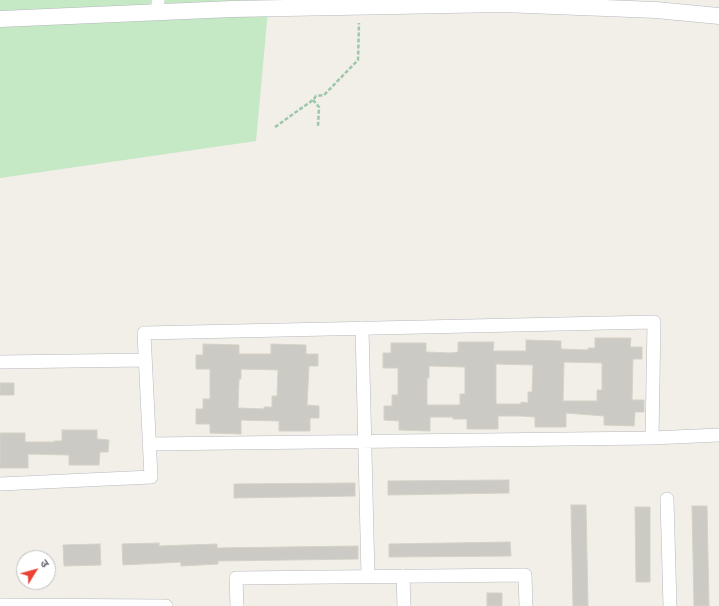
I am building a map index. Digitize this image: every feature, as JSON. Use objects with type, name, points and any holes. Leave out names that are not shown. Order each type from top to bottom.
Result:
[{"type":"street","points":[[0,19],[158,6],[240,9],[502,4],[656,10],[719,16]]},
{"type":"street","points":[[0,484],[151,477],[144,333],[654,322],[652,438]]},
{"type":"street","points":[[362,328],[368,576]]},
{"type":"street","points":[[0,362],[145,360]]},
{"type":"street","points":[[149,444],[719,436]]},
{"type":"street","points":[[667,498],[670,606]]},
{"type":"street","points":[[237,606],[236,578],[525,575],[526,606]]},
{"type":"street","points":[[403,576],[404,606]]},
{"type":"street","points":[[0,605],[166,606]]},
{"type":"path","points":[[275,127],[313,100],[316,96],[324,95],[358,60],[359,23]]},
{"type":"path","points":[[313,100],[318,107],[318,126]]},
{"type":"green space","points":[[0,0],[269,0],[256,141],[0,178]]},
{"type":"building","points":[[595,338],[631,338],[630,347],[642,347],[642,359],[633,359],[632,400],[644,400],[644,412],[635,412],[634,426],[604,425],[604,416],[566,413],[566,427],[535,427],[535,417],[498,416],[498,429],[467,429],[467,419],[453,419],[453,417],[430,417],[430,431],[399,430],[399,421],[384,420],[384,406],[392,406],[392,395],[398,395],[398,368],[383,368],[383,353],[391,353],[391,343],[426,343],[426,352],[451,353],[458,352],[458,342],[494,342],[493,351],[526,351],[526,340],[561,341],[561,349],[588,350],[588,348],[595,348]],"holes":[[[564,362],[602,363],[602,390],[597,390],[597,401],[563,401]],[[496,364],[533,365],[532,392],[528,392],[528,403],[521,402],[521,404],[496,404]],[[429,366],[465,367],[465,394],[460,394],[460,405],[427,405],[427,378],[429,378]]]},
{"type":"building","points":[[203,344],[239,345],[239,354],[271,354],[271,344],[306,345],[306,354],[318,354],[318,366],[309,366],[307,405],[319,406],[319,418],[310,418],[310,431],[279,431],[279,421],[241,420],[241,434],[210,433],[210,424],[196,424],[196,409],[203,409],[203,399],[210,399],[210,369],[196,369],[196,355],[203,355]],"holes":[[[241,369],[278,370],[277,396],[272,396],[272,407],[264,407],[264,409],[238,408],[239,379],[241,379]]]},
{"type":"building","points":[[0,383],[14,383],[14,395],[0,395]]},
{"type":"building","points":[[62,430],[97,430],[97,439],[109,440],[108,452],[100,452],[99,465],[69,465],[69,455],[28,454],[28,468],[0,468],[0,433],[25,433],[25,442],[54,442],[62,441]]},
{"type":"building","points":[[509,480],[509,493],[388,495],[388,481]]},
{"type":"building","points":[[355,483],[355,496],[234,498],[234,484]]},
{"type":"building","points":[[571,505],[586,505],[588,606],[573,606]]},
{"type":"building","points":[[692,506],[707,506],[709,606],[694,606]]},
{"type":"building","points":[[635,507],[650,507],[650,582],[636,582]]},
{"type":"building","points":[[510,542],[511,556],[389,557],[389,544]]},
{"type":"building","points":[[159,543],[159,546],[217,544],[217,548],[358,546],[358,559],[218,561],[218,564],[181,566],[181,562],[123,565],[122,544]]},
{"type":"building","points":[[100,544],[101,565],[64,566],[63,545]]},
{"type":"building","points":[[487,593],[502,593],[502,606],[487,606]]}]
